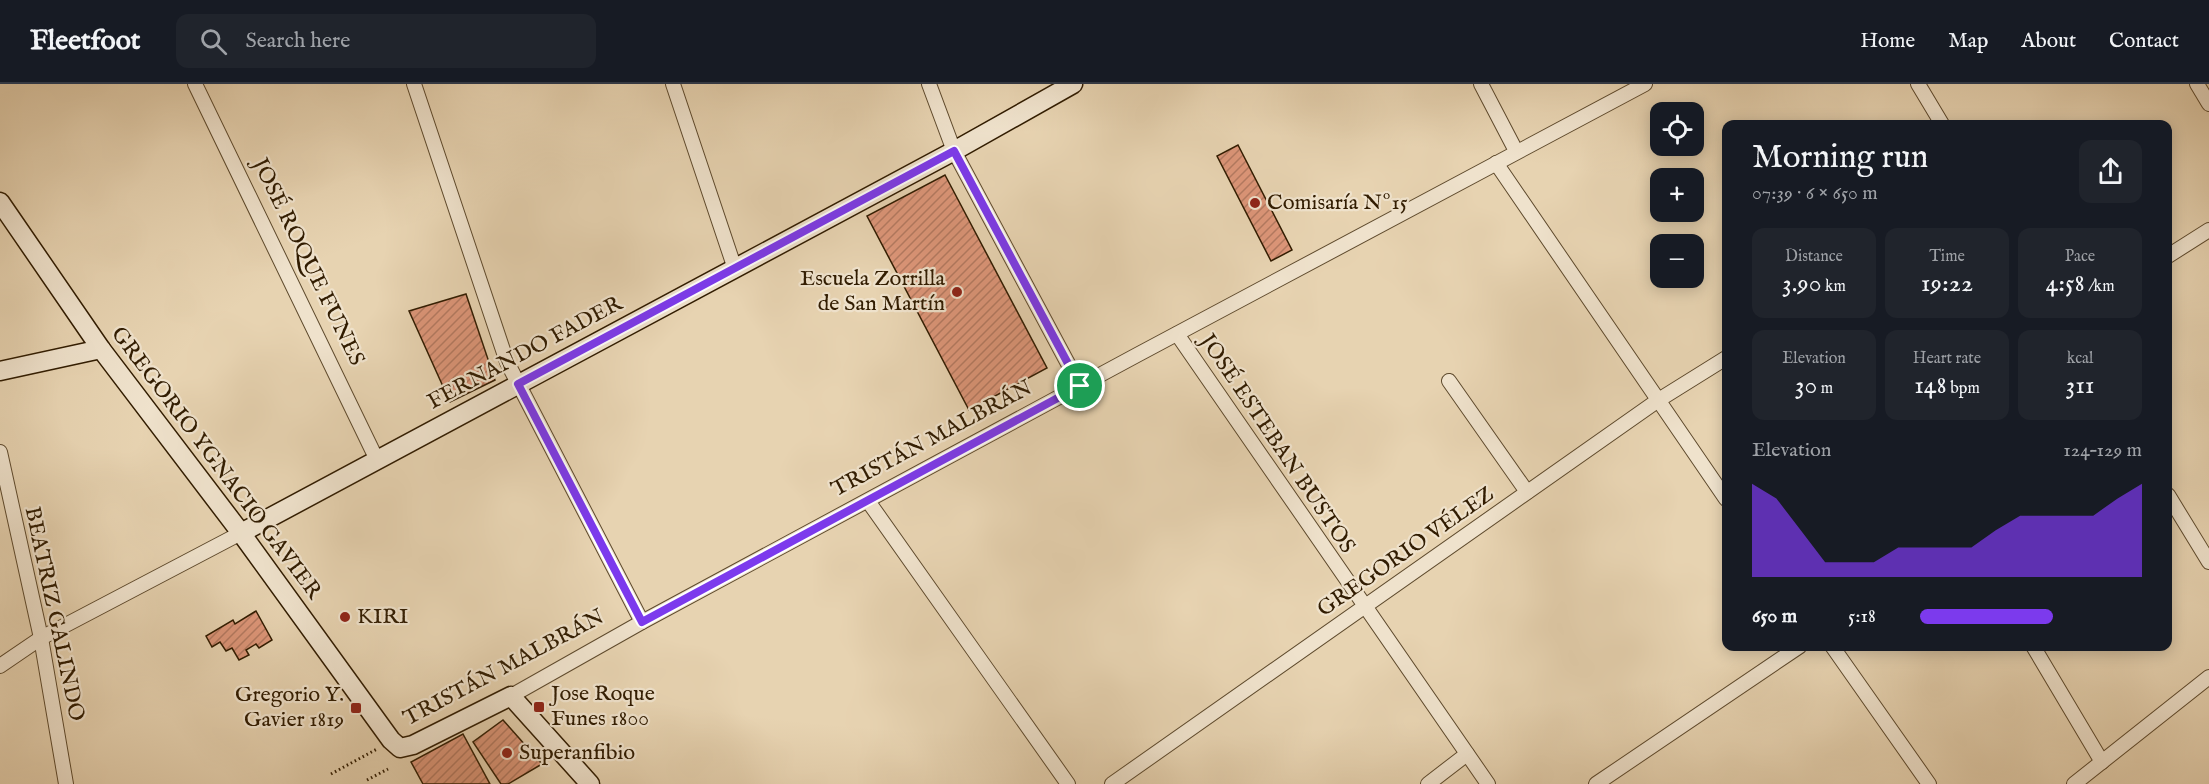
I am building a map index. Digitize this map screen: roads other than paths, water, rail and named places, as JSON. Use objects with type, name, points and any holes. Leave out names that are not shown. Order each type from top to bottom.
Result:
[{"type":"main road","name":"FERNANDO FADER","points":[[241,533],[954,151],[1073,84]]},
{"type":"main road","name":"GREGORIO YGNACIO GAVIER","points":[[0,202],[100,349],[241,533],[391,740],[400,748]]},
{"type":"main road","points":[[0,371],[100,349]]},
{"type":"main road","points":[[512,696],[590,784]]},
{"type":"main road","name":"TRISTÁN MALBRÁN","points":[[400,748],[413,745],[512,696]]},
{"type":"street","name":"JOSÉ ROQUE FUNES","points":[[195,84],[377,460]]},
{"type":"street","points":[[414,84],[507,362],[642,622]]},
{"type":"street","points":[[673,84],[735,269]]},
{"type":"street","points":[[929,84],[954,151],[1080,386]]},
{"type":"street","points":[[1481,84],[1516,151]]},
{"type":"street","name":"TRISTÁN MALBRÁN","points":[[512,696],[642,622],[1516,151],[1645,84]]},
{"type":"street","points":[[1918,84],[1940,120]]},
{"type":"street","points":[[2197,84],[2209,104]]},
{"type":"street","points":[[1496,163],[1657,401],[1722,492]]},
{"type":"street","points":[[2172,253],[2209,230]]},
{"type":"street","name":"JOSÉ ESTEBAN BUSTOS","points":[[1177,334],[1488,784]]},
{"type":"street","name":"GREGORIO VÉLEZ","points":[[1112,784],[1657,401],[1722,360]]},
{"type":"street","points":[[1449,381],[1527,492]]},
{"type":"street","name":"BEATRIZ GALINDO","points":[[0,452],[41,638],[66,784]]},
{"type":"street","points":[[868,501],[1068,784]]},
{"type":"street","points":[[2172,502],[2209,562]]},
{"type":"street","name":"FERNANDO FADER","points":[[0,666],[41,638],[241,533]]},
{"type":"street","points":[[1596,784],[1793,651]]},
{"type":"street","points":[[1836,651],[1929,784]]},
{"type":"street","points":[[2036,651],[2102,762]]},
{"type":"street","points":[[2074,784],[2209,677]]},
{"type":"street","points":[[1428,784],[1467,754]]},
{"type":"place","name":"Comisaría Nº15","points":[[1255,203]]},
{"type":"place","name":"Escuela Zorrilla de San Martín","points":[[957,292]]},
{"type":"place","name":"KIRI","points":[[345,617]]},
{"type":"place","name":"Jose Roque Funes 1800","points":[[539,707]]},
{"type":"place","name":"Gregorio Y. Gavier 1819","points":[[356,708]]},
{"type":"place","name":"Superanfibio","points":[[507,753]]}]
